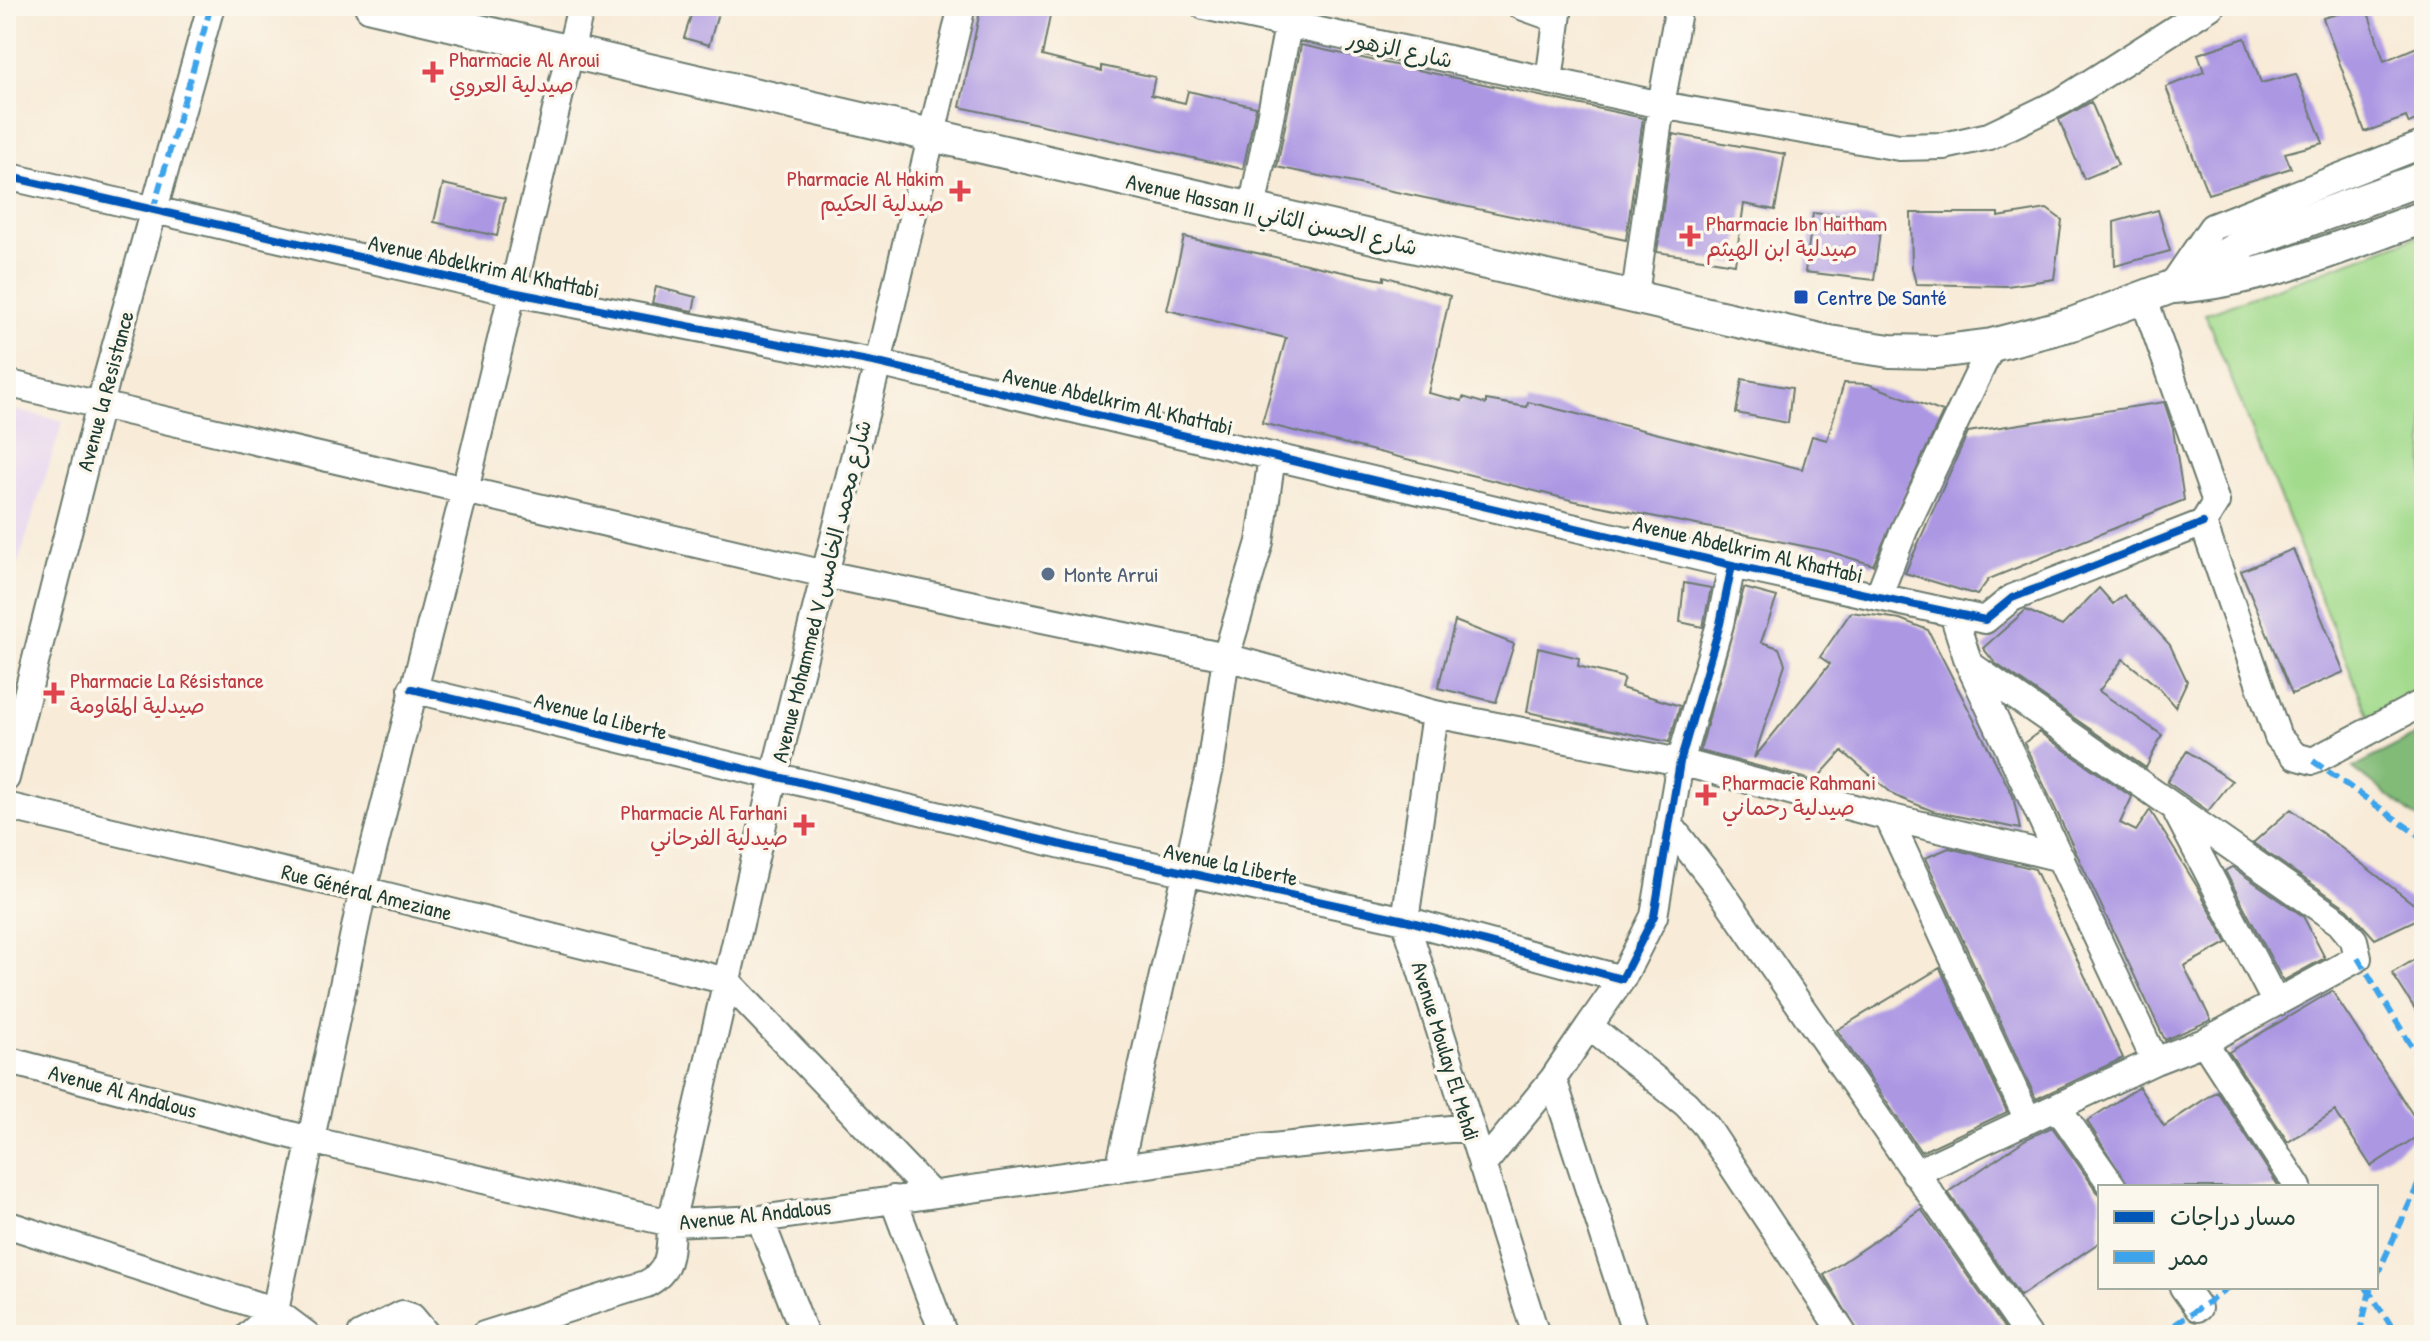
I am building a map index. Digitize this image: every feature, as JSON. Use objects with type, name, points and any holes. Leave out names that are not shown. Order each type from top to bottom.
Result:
[{"type":"main road","name":"Avenue Hassan II شارع الحسن الثاني","points":[[371,6],[1829,342],[1890,351],[1937,352],[1992,345],[2072,324],[2158,293],[2247,242],[2424,178]]},
{"type":"main road","name":"Avenue Hassan II شارع الحسن الثاني","points":[[2158,293],[2267,272],[2424,217]]},
{"type":"street","name":"Avenue la Resistance","points":[[6,778],[100,406],[211,6]]},
{"type":"street","points":[[249,1335],[275,1311],[363,890],[465,490],[573,51],[581,6]]},
{"type":"street","name":"Avenue Mohammed V شارع محمد الخامس","points":[[484,1335],[548,1326],[656,1279],[669,1263],[671,1223],[774,776],[878,363],[962,6]]},
{"type":"street","name":"شارع الزهور","points":[[1204,6],[1279,18],[1661,105],[1899,147],[1944,146],[1989,136],[2062,101],[2211,6]]},
{"type":"street","points":[[1521,6],[1558,13],[1549,81]]},
{"type":"street","points":[[1635,295],[1661,105],[1679,6]]},
{"type":"street","points":[[1252,210],[1279,18]]},
{"type":"street","points":[[2424,144],[2212,227],[2158,293],[2216,502],[2203,523],[2278,737],[2295,756],[2313,761],[2424,702]]},
{"type":"street","name":"Avenue Abdelkrim Al Khattabi","points":[[6,176],[512,292],[878,363],[1732,565],[1985,620],[2012,598],[2203,523]]},
{"type":"street","points":[[1878,597],[1904,530],[1992,345]]},
{"type":"street","points":[[6,383],[825,574],[1226,657],[1435,714],[1680,762],[1888,817],[2061,858]]},
{"type":"street","points":[[1119,1169],[1210,768],[1226,657],[1260,542],[1272,456]]},
{"type":"street","points":[[1482,1166],[1553,1079],[1622,979],[1654,916],[1680,762],[1720,624],[1732,565]]},
{"type":"street","points":[[1953,614],[1969,664],[2155,1061]]},
{"type":"street","points":[[1915,1173],[2155,1061],[2204,1042],[2358,958],[2354,940],[2339,922],[1969,664]]},
{"type":"street","name":"Avenue la Liberte","points":[[412,689],[1184,873],[1405,920],[1622,979]]},
{"type":"street","name":"Avenue Moulay El Mehdi","points":[[1435,714],[1405,920],[1536,1335]]},
{"type":"street","name":"Rue Général Ameziane","points":[[6,806],[363,890],[727,981]]},
{"type":"street","points":[[2175,810],[2276,1003]]},
{"type":"street","points":[[1888,817],[2028,1120]]},
{"type":"street","points":[[1669,824],[1718,887],[2028,1335]]},
{"type":"street","points":[[727,981],[931,1194]]},
{"type":"street","points":[[1589,1026],[1686,1104],[1706,1126],[1844,1335]]},
{"type":"street","points":[[2204,1042],[2297,1185]]},
{"type":"street","name":"Avenue Al Andalous","points":[[6,1060],[310,1140],[671,1223],[760,1219],[1286,1145],[1470,1127]]},
{"type":"street","points":[[1553,1079],[1636,1335]]},
{"type":"street","points":[[2058,1108],[2112,1185]]},
{"type":"street","points":[[893,1199],[944,1335]]},
{"type":"street","points":[[760,1219],[805,1335]]},
{"type":"street","points":[[6,1224],[275,1311],[307,1335]]},
{"type":"street","points":[[361,1335],[403,1314],[412,1317],[427,1335]]},
{"type":"shaded area","points":[[6,408],[63,421],[8,595],[6,594]]},
{"type":"green space","points":[[2424,234],[2424,688],[2369,717],[2205,314]]},
{"type":"green space","points":[[2424,731],[2424,824],[2353,768]]},
{"type":"building","points":[[694,6],[720,6],[709,45],[684,38]]},
{"type":"building","points":[[981,6],[1052,6],[1042,56],[1102,71],[1102,66],[1155,77],[1151,95],[1185,103],[1188,91],[1256,107],[1243,169],[960,107]]},
{"type":"building","points":[[2366,6],[2384,61],[2424,44],[2424,117],[2409,124],[2406,117],[2365,132],[2323,18]]},
{"type":"building","points":[[2245,38],[2261,83],[2296,74],[2323,143],[2285,153],[2291,168],[2208,194],[2166,87],[2204,72],[2198,54]]},
{"type":"building","points":[[1301,45],[1643,118],[1626,240],[1277,167]]},
{"type":"building","points":[[2091,102],[2118,165],[2084,179],[2059,120]]},
{"type":"building","points":[[1673,134],[1785,154],[1775,210],[1744,204],[1735,264],[1657,252]]},
{"type":"building","points":[[443,184],[505,198],[497,236],[434,222]]},
{"type":"building","points":[[2047,209],[2062,220],[2054,279],[2007,286],[1916,284],[1912,268],[1911,213],[1998,213],[1998,217]]},
{"type":"building","points":[[2158,210],[2170,251],[2115,266],[2114,222]]},
{"type":"building","points":[[1813,213],[1875,219],[1880,231],[1874,280],[1805,272]]},
{"type":"building","points":[[1184,237],[1352,274],[1384,280],[1384,276],[1450,296],[1428,393],[1462,401],[1463,397],[1486,404],[1486,400],[1527,407],[1528,402],[1802,469],[1812,436],[1827,440],[1844,383],[1868,384],[1943,412],[1873,565],[1828,551],[1575,501],[1262,423],[1286,338],[1167,310]]},
{"type":"building","points":[[656,287],[696,297],[693,311],[652,303]]},
{"type":"building","points":[[1742,379],[1792,388],[1788,423],[1736,413]]},
{"type":"building","points":[[2164,402],[2173,429],[2184,500],[1989,579],[1977,595],[1905,573],[1968,432]]},
{"type":"building","points":[[2293,549],[2344,672],[2292,694],[2241,571]]},
{"type":"building","points":[[1684,583],[1711,588],[1703,627],[1680,622]]},
{"type":"building","points":[[1744,588],[1777,597],[1761,642],[1779,648],[1785,664],[1754,758],[1830,664],[1820,657],[1851,612],[1900,619],[1928,630],[2013,796],[2020,829],[1933,811],[1895,796],[1842,751],[1815,781],[1700,751]]},
{"type":"building","points":[[2099,588],[2113,604],[2124,595],[2170,645],[2187,681],[2175,707],[2157,686],[2123,659],[2099,691],[2162,735],[2146,768],[1995,663],[1983,648],[2026,610],[2062,626]]},
{"type":"building","points":[[1455,621],[1514,644],[1496,702],[1438,688]]},
{"type":"building","points":[[1538,648],[1579,658],[1578,666],[1624,678],[1621,688],[1680,706],[1669,742],[1527,712]]},
{"type":"building","points":[[2039,732],[2132,797],[2120,823],[2136,831],[2150,810],[2198,888],[2227,943],[2184,966],[2211,1020],[2165,1040],[2024,743]]},
{"type":"building","points":[[2187,751],[2232,781],[2208,811],[2167,782]]},
{"type":"building","points":[[2291,809],[2424,912],[2424,916],[2375,939],[2348,909],[2253,843]]},
{"type":"building","points":[[1949,848],[2035,869],[2123,1058],[2036,1099],[1925,858]]},
{"type":"building","points":[[2232,867],[2303,916],[2325,958],[2283,981],[2225,871]]},
{"type":"building","points":[[2424,954],[2424,1023],[2392,973]]},
{"type":"building","points":[[1940,968],[2007,1112],[1921,1152],[1837,1030]]},
{"type":"building","points":[[2332,991],[2424,1132],[2371,1166],[2335,1111],[2288,1142],[2229,1052]]},
{"type":"building","points":[[2139,1087],[2164,1126],[2217,1091],[2278,1185],[2128,1185],[2087,1121]]},
{"type":"building","points":[[2052,1127],[2098,1193],[2098,1243],[2020,1296],[1948,1192],[2026,1139]]},
{"type":"building","points":[[1921,1209],[2009,1335],[1860,1335],[1824,1275]]},
{"type":"marked path","points":[[153,210],[211,6]]},
{"type":"marked path","points":[[2313,761],[2424,839]]},
{"type":"marked path","points":[[2358,958],[2424,1067]]},
{"type":"marked path","points":[[2378,1273],[2424,1172]]},
{"type":"marked path","points":[[2160,1335],[2227,1289]]},
{"type":"marked path","points":[[2367,1289],[2397,1335]]},
{"type":"marked path","points":[[2359,1335],[2370,1289]]},
{"type":"cycle path","points":[[6,176],[512,292],[878,363],[1732,565],[1985,620],[2012,598],[2203,523]]},
{"type":"cycle path","points":[[412,689],[1083,850],[1405,920],[1622,979],[1654,916],[1680,762],[1720,624],[1732,565]]},
{"type":"place","name":"Pharmacie Al Aroui صيدلية العروي","points":[[433,72]]},
{"type":"place","name":"Pharmacie Al Hakim صيدلية الحكيم","points":[[960,191]]},
{"type":"place","name":"Pharmacie Ibn Haitham صيدلية ابن الهيثم","points":[[1690,236]]},
{"type":"place","name":"Centre De Santé","points":[[1801,297]]},
{"type":"place","name":"Monte Arrui","points":[[1048,574]]},
{"type":"place","name":"Pharmacie La Résistance صيدلية المقاومة","points":[[54,693]]},
{"type":"place","name":"Pharmacie Rahmani صيدلية رحماني","points":[[1706,795]]},
{"type":"place","name":"Pharmacie Al Farhani صيدلية الفرحاني","points":[[804,825]]}]
